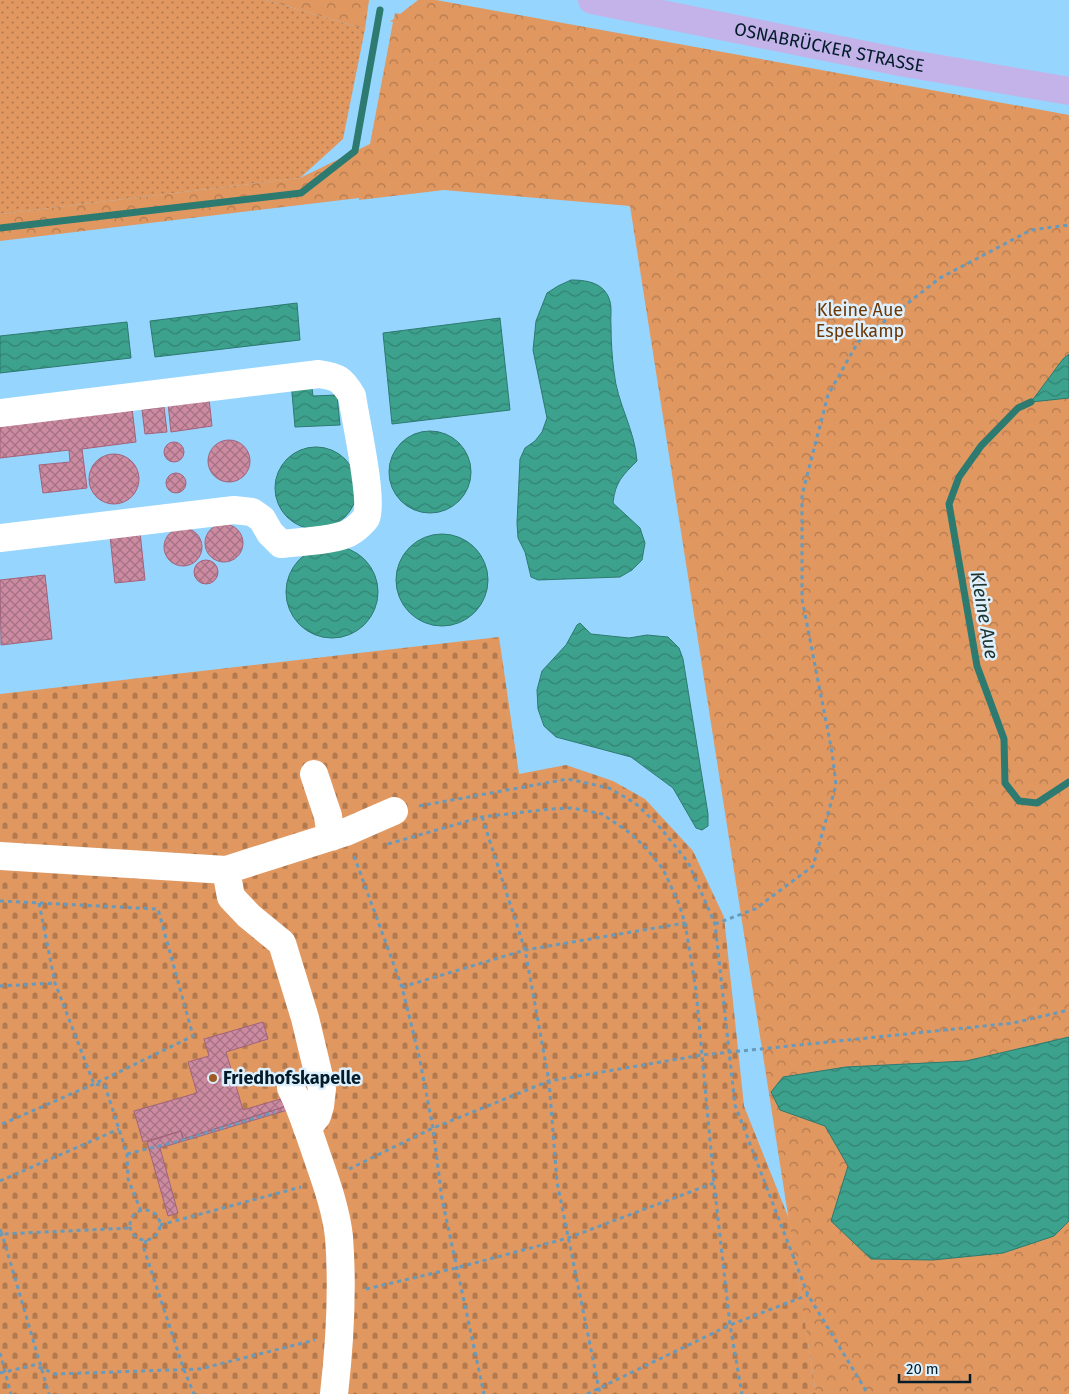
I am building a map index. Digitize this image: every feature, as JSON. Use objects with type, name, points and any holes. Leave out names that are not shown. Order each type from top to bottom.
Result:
[{"type":"main road","name":"OSNABRÜCKER STRASSE","points":[[592,0],[905,62],[1069,91]]},
{"type":"lane","points":[[0,413],[319,374],[334,376],[345,384],[352,396],[368,492],[366,517],[352,532],[307,542],[281,544],[257,515],[252,512],[234,510],[0,538]]},
{"type":"lane","points":[[314,774],[328,816],[338,834]]},
{"type":"lane","points":[[0,856],[226,870],[338,834],[394,811]]},
{"type":"lane","points":[[226,870],[232,897],[249,916],[282,943],[305,1018],[322,1088],[317,1116],[299,1107]]},
{"type":"lane","points":[[299,1107],[334,1209],[339,1236],[340,1334],[334,1394]]},
{"type":"path","points":[[715,924],[755,909],[813,866],[836,785],[832,752],[802,599],[802,494],[828,395],[858,342],[940,278],[1031,230],[1069,226]]},
{"type":"path","points":[[394,811],[568,779],[608,788],[635,803],[658,825],[682,854],[688,862],[715,924],[735,1104],[808,1295],[868,1394]]},
{"type":"path","points":[[381,846],[482,817],[550,808],[572,808],[602,814],[630,833],[646,848],[663,869],[679,904],[685,923],[696,990],[714,1184],[730,1325],[742,1394]]},
{"type":"path","points":[[482,817],[525,950],[549,1081],[557,1182],[600,1394]]},
{"type":"path","points":[[338,834],[402,987],[419,1056],[433,1128],[442,1199],[484,1394]]},
{"type":"path","points":[[0,900],[158,909],[193,1036],[94,1084],[0,1125]]},
{"type":"path","points":[[39,903],[55,983],[94,1084]]},
{"type":"path","points":[[402,987],[525,950],[685,923]]},
{"type":"path","points":[[0,986],[55,983]]},
{"type":"path","points":[[433,1128],[549,1081],[702,1055],[1013,1023],[1069,1010]]},
{"type":"path","points":[[94,1084],[104,1086],[126,1154],[128,1179],[141,1211]]},
{"type":"path","points":[[126,1154],[299,1107]]},
{"type":"path","points":[[0,1180],[119,1129]]},
{"type":"path","points":[[341,1295],[456,1268],[568,1238],[714,1184]]},
{"type":"path","points":[[141,1211],[152,1212],[160,1223],[160,1228],[155,1236],[146,1240],[134,1235],[130,1228],[132,1218],[141,1211]]},
{"type":"path","points":[[0,1228],[49,1394]]},
{"type":"path","points":[[1,1235],[130,1228]]},
{"type":"path","points":[[146,1240],[144,1249],[184,1370],[194,1394]]},
{"type":"path","points":[[586,1394],[730,1325],[808,1295]]},
{"type":"path","points":[[0,1373],[34,1365],[54,1374],[200,1369],[340,1334]]},
{"type":"path","points":[[0,1353],[11,1394]]},
{"type":"green space","points":[[0,0],[266,0],[365,29],[343,139],[300,178],[0,214]]},
{"type":"green space","points":[[266,0],[369,0],[365,29]]},
{"type":"green space","name":"Kleine Aue Espelkamp","points":[[418,0],[436,0],[1069,115],[1069,1394],[816,1394],[630,206],[444,190],[359,200],[359,198],[0,241],[0,214],[300,178],[370,144],[393,22],[390,21],[394,19],[395,13],[400,14]]},
{"type":"green space","points":[[499,637],[519,774],[566,765],[613,781],[645,799],[693,851],[724,917],[744,1106],[789,1219],[816,1394],[0,1394],[0,694]]},
{"type":"water","points":[[571,280],[587,281],[597,285],[605,291],[610,300],[612,355],[616,383],[633,438],[637,461],[620,479],[613,503],[640,528],[645,543],[642,560],[632,570],[620,577],[538,580],[531,577],[525,552],[518,538],[520,459],[525,448],[535,441],[542,432],[547,418],[533,350],[536,321],[547,293]]},
{"type":"water","points":[[297,303],[300,340],[155,357],[150,321]]},
{"type":"water","points":[[500,318],[510,410],[392,424],[383,333]]},
{"type":"water","points":[[127,322],[131,358],[0,373],[0,336]]},
{"type":"water","points":[[1069,354],[1069,398],[1031,402],[1063,359]]},
{"type":"water","points":[[311,380],[313,396],[337,395],[340,425],[295,427],[291,382]]},
{"type":"water","points":[[430,431],[446,434],[459,443],[468,456],[471,472],[468,488],[459,501],[446,510],[430,513],[414,510],[401,501],[392,488],[389,472],[392,456],[401,443],[414,434]]},
{"type":"water","points":[[316,447],[332,450],[345,459],[354,472],[357,488],[354,504],[345,517],[332,526],[316,529],[300,526],[287,517],[278,504],[275,488],[278,472],[287,459],[300,450]]},
{"type":"water","points":[[442,534],[460,537],[475,547],[485,562],[488,580],[485,598],[475,613],[460,623],[442,626],[424,623],[409,613],[399,598],[396,580],[399,562],[409,547],[424,537]]},
{"type":"water","points":[[332,546],[350,550],[364,560],[374,574],[378,592],[374,610],[364,624],[350,634],[332,638],[314,634],[300,624],[290,610],[286,592],[290,574],[300,560],[314,550]]},
{"type":"water","points":[[580,623],[591,634],[629,638],[647,635],[668,637],[679,648],[683,659],[708,814],[708,826],[702,830],[696,828],[673,788],[631,757],[556,737],[544,726],[538,709],[537,690],[542,671],[566,645]]},
{"type":"water","points":[[1069,1037],[1069,1221],[1054,1236],[1003,1253],[933,1260],[871,1259],[831,1221],[848,1166],[825,1126],[780,1110],[771,1092],[783,1077],[846,1067],[966,1061]]},
{"type":"building","points":[[209,399],[212,426],[171,432],[168,403]]},
{"type":"building","points":[[164,407],[167,432],[145,434],[142,410]]},
{"type":"building","points":[[132,408],[136,442],[82,449],[87,488],[43,493],[39,465],[70,462],[69,450],[0,458],[0,423]]},
{"type":"building","points":[[233,440],[241,443],[247,449],[250,461],[247,473],[241,479],[225,482],[217,479],[211,473],[208,457],[211,449],[217,443]]},
{"type":"building","points":[[170,442],[178,442],[184,448],[184,456],[178,462],[170,462],[164,456],[164,448]]},
{"type":"building","points":[[109,454],[119,454],[132,461],[139,474],[139,484],[132,497],[119,504],[109,504],[100,500],[93,493],[89,484],[89,474],[93,465],[100,458]]},
{"type":"building","points":[[172,473],[180,473],[186,479],[186,487],[180,493],[172,493],[166,487],[166,479]]},
{"type":"building","points":[[224,524],[237,530],[243,543],[237,556],[224,562],[211,556],[205,543],[211,530]]},
{"type":"building","points":[[183,528],[196,534],[202,547],[196,560],[183,566],[170,560],[164,547],[170,534]]},
{"type":"building","points":[[140,532],[145,580],[115,583],[110,536]]},
{"type":"building","points":[[206,560],[214,564],[218,572],[214,580],[206,584],[198,580],[194,572],[198,564]]},
{"type":"building","points":[[45,575],[52,639],[1,645],[0,580]]},
{"type":"building","name":"Friedhofskapelle","points":[[263,1022],[268,1039],[226,1052],[243,1110],[287,1097],[290,1105],[183,1139],[181,1131],[143,1142],[134,1111],[197,1093],[188,1062],[209,1056],[204,1039]]},
{"type":"building","points":[[290,1105],[291,1109],[160,1148],[178,1213],[168,1216],[147,1142],[181,1131],[183,1139]]},
{"type":"waterway","points":[[0,228],[301,193],[355,151],[380,10]]},
{"type":"waterway","name":"Kleine Aue","points":[[1031,402],[1018,408],[981,446],[959,477],[949,504],[977,666],[1004,739],[1005,783],[1019,801],[1037,803],[1069,782]]},
{"type":"place","name":"Friedhofskapelle","points":[[213,1078]]}]
